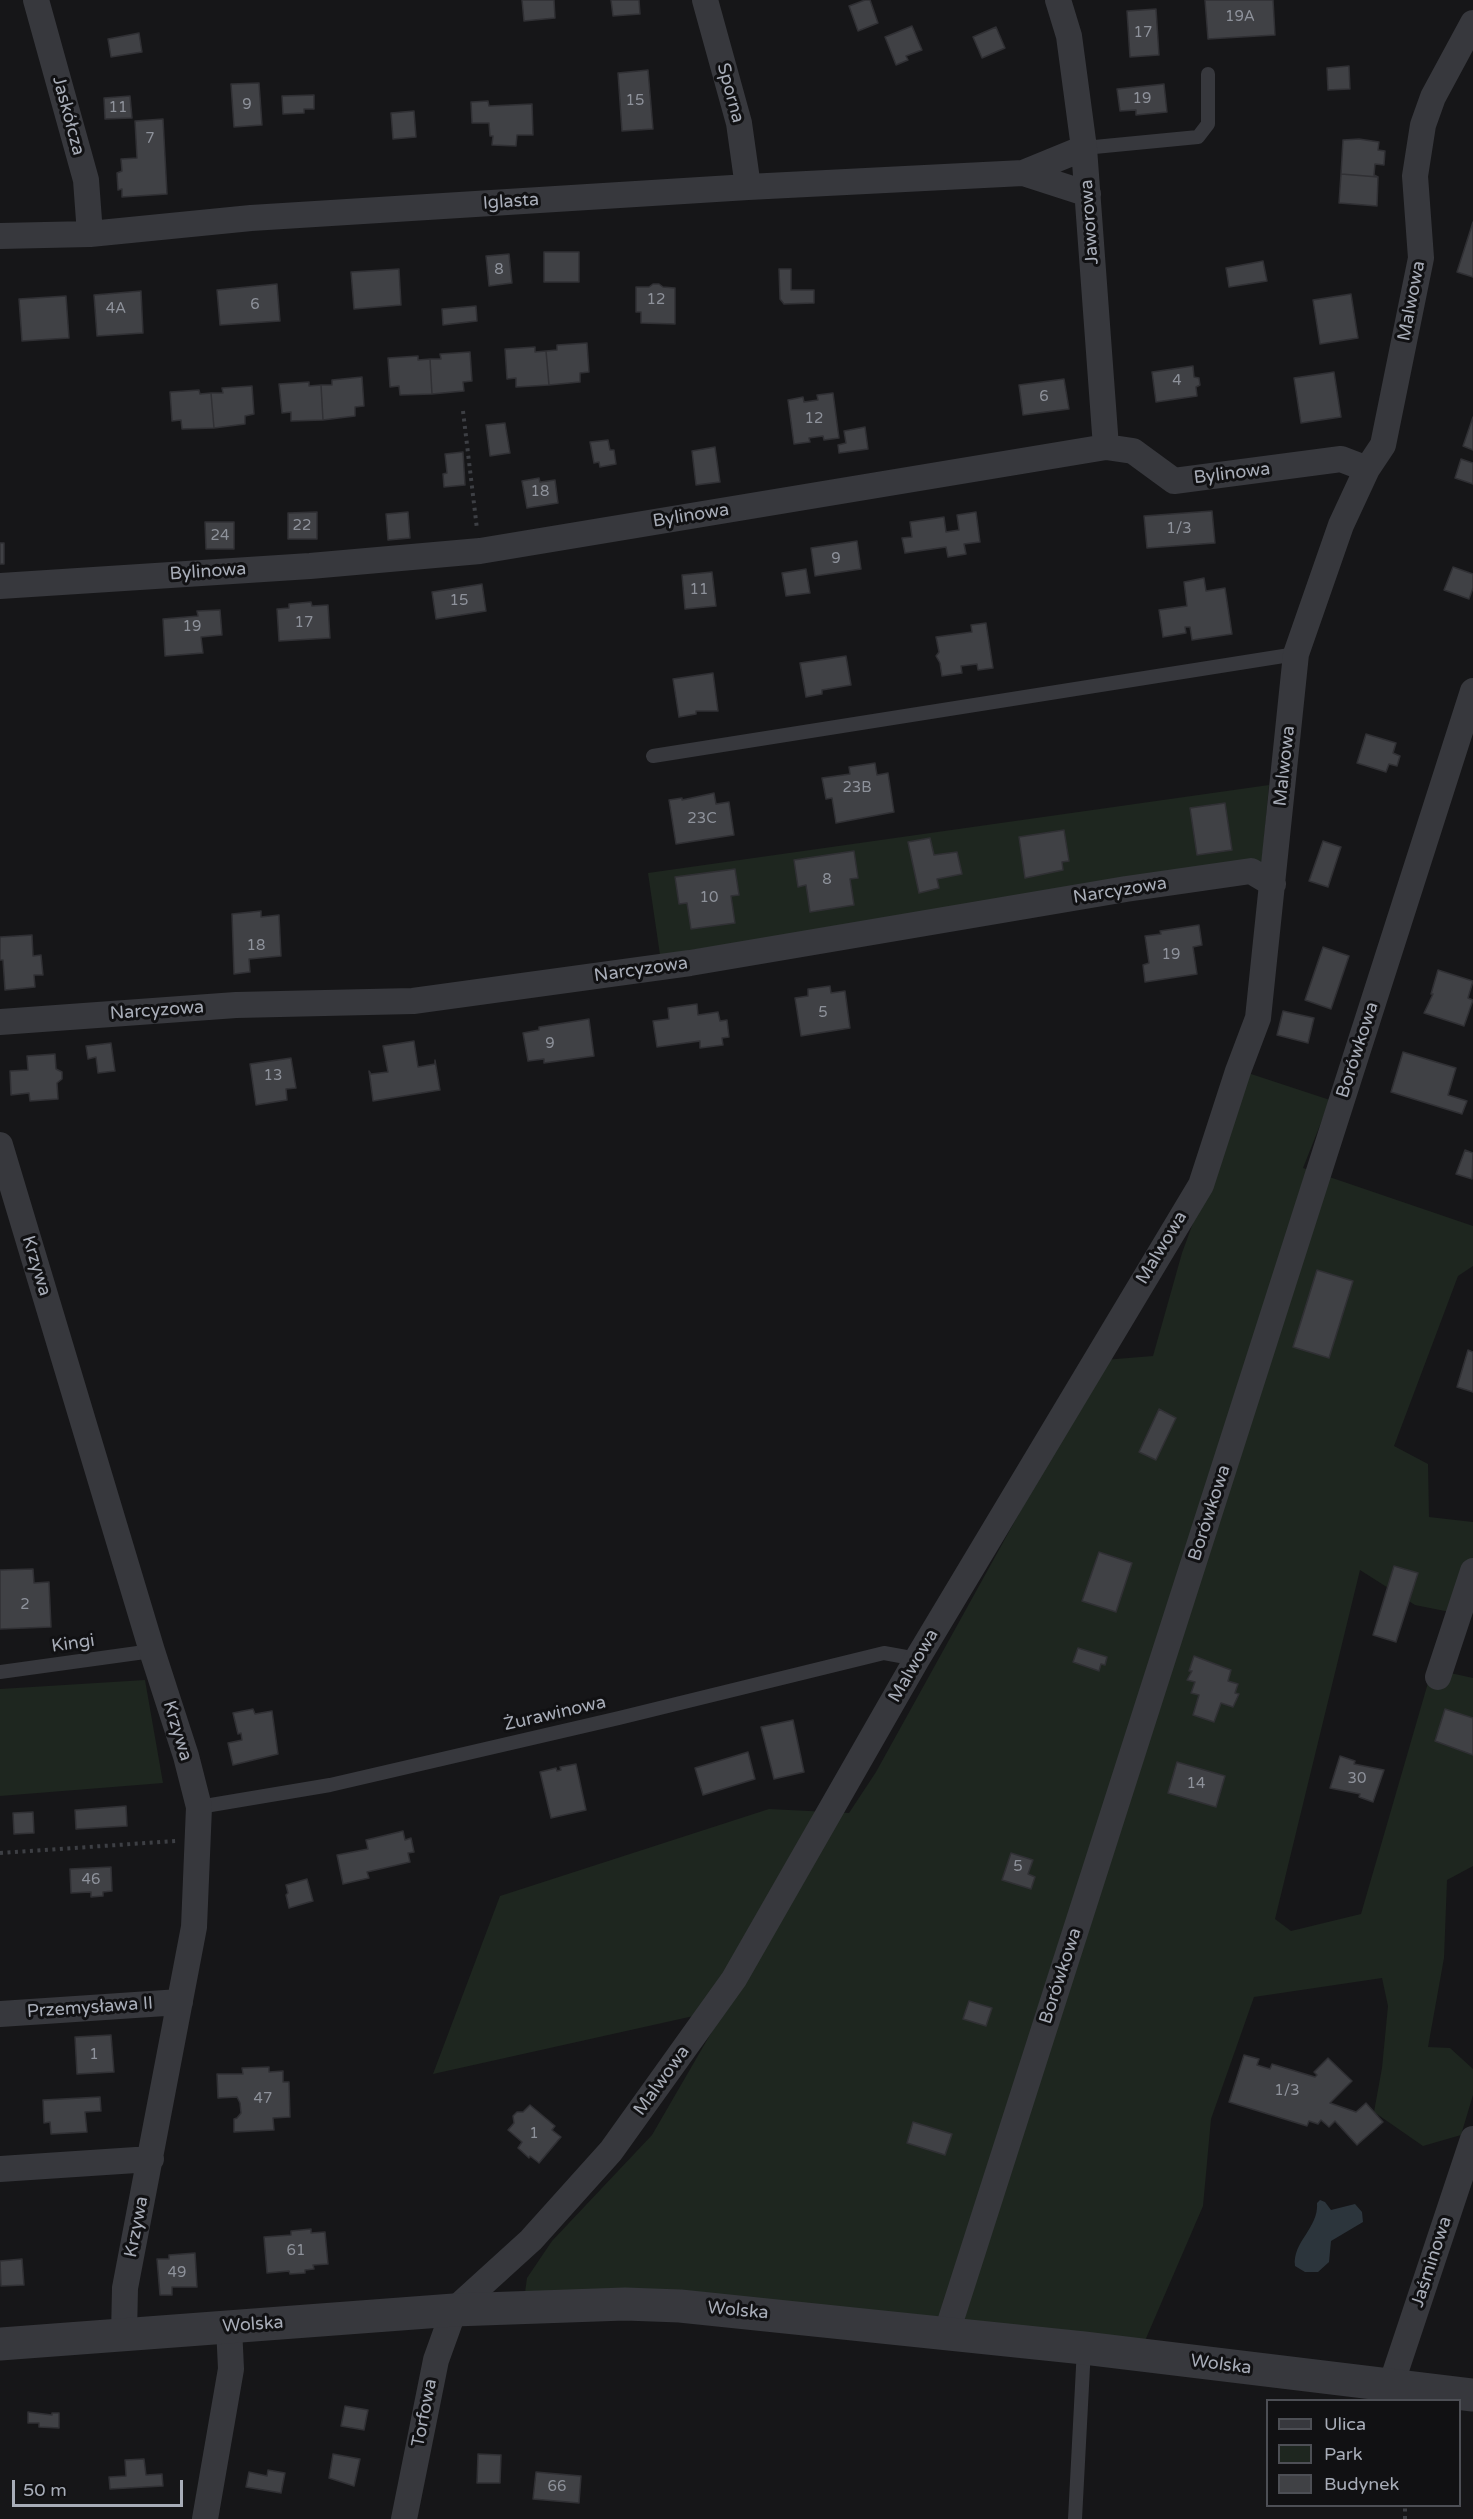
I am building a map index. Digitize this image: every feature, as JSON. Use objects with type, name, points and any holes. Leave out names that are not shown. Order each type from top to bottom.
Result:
[{"type":"street","name":"Jaskółcza","points":[[36,0],[86,180],[90,234]]},
{"type":"street","name":"Sporna","points":[[705,0],[739,123],[748,187]]},
{"type":"street","name":"Jaworowa","points":[[1058,0],[1069,36],[1084,148],[1106,447]]},
{"type":"street","name":"Malwowa","points":[[454,2310],[531,2240],[611,2151],[734,1979],[917,1659],[1201,1185],[1238,1071],[1258,1018],[1296,654],[1341,525],[1367,469],[1383,445],[1421,258],[1415,176],[1423,125],[1434,97],[1473,23]]},
{"type":"street","name":"Iglasta","points":[[0,236],[90,234],[251,218],[748,187],[1023,173],[1084,148]]},
{"type":"street","name":"Iglasta","points":[[1023,173],[1088,194]]},
{"type":"street","name":"Bylinowa","points":[[0,586],[310,566],[480,551],[1106,447],[1132,452],[1174,481],[1341,459],[1367,469]]},
{"type":"street","name":"Borówkowa","points":[[946,2335],[1473,690]]},
{"type":"street","name":"Narcyzowa","points":[[0,1022],[236,1005],[413,1001],[690,963],[1114,891],[1251,871],[1273,884]]},
{"type":"street","name":"Krzywa","points":[[0,1145],[152,1651],[186,1756],[198,1807],[194,1927],[125,2288],[124,2335]]},
{"type":"street","points":[[1438,1677],[1473,1571]]},
{"type":"street","name":"Przemysława II","points":[[0,2014],[180,2002]]},
{"type":"street","name":"Jaśminowa","points":[[1391,2385],[1473,2139]]},
{"type":"street","points":[[0,2169],[151,2158]]},
{"type":"street","name":"Wolska","points":[[0,2344],[454,2310],[625,2304],[746,2311],[946,2335],[1084,2348],[1473,2395]]},
{"type":"street","name":"Torfowa","points":[[404,2519],[436,2360],[454,2310]]},
{"type":"street","points":[[205,2519],[231,2369],[229,2327]]},
{"type":"lane","points":[[1084,148],[1198,137],[1208,124],[1208,74]]},
{"type":"lane","points":[[653,756],[1296,654]]},
{"type":"lane","name":"Kingi","points":[[0,1672],[152,1651]]},
{"type":"lane","name":"Żurawinowa","points":[[198,1807],[330,1785],[619,1718],[884,1653],[917,1659]]},
{"type":"lane","points":[[1075,2519],[1084,2348]]},
{"type":"path","points":[[463,411],[480,551]]},
{"type":"path","points":[[0,1853],[197,1840]]},
{"type":"green space","points":[[1269,785],[1262,862],[660,955],[648,873]]},
{"type":"green space","points":[[1248,1073],[1330,1100],[1303,1168],[1473,1226],[1473,1266],[1458,1276],[1394,1446],[1428,1464],[1429,1517],[1473,1522],[1473,1561],[1460,1614],[1415,1605],[1360,1570],[1275,1919],[1291,1931],[1361,1914],[1432,1669],[1473,1678],[1473,1866],[1447,1880],[1444,1958],[1428,2047],[1450,2048],[1473,2069],[1473,2095],[1461,2135],[1423,2146],[1374,2112],[1382,2068],[1388,2006],[1382,1978],[1254,1997],[1211,2119],[1203,2206],[1144,2343],[524,2300],[527,2278],[552,2241],[652,2135],[725,2009],[433,2074],[500,1896],[769,1809],[849,1813],[876,1772],[1104,1360],[1153,1356],[1182,1253]]},
{"type":"green space","points":[[145,1680],[163,1783],[0,1796],[0,1689]]},
{"type":"shaded area","points":[[1320,2200],[1325,2202],[1331,2210],[1355,2204],[1362,2212],[1363,2222],[1331,2241],[1329,2262],[1318,2272],[1305,2272],[1295,2266],[1295,2257],[1314,2220],[1317,2203]]},
{"type":"building","points":[[522,0],[554,0],[555,18],[524,21]]},
{"type":"building","points":[[611,0],[639,0],[640,14],[613,16]]},
{"type":"building","points":[[870,0],[878,23],[858,31],[849,6]]},
{"type":"building","points":[[1205,0],[1273,0],[1275,35],[1208,39]]},
{"type":"building","points":[[1156,9],[1159,55],[1130,57],[1127,11]]},
{"type":"building","points":[[912,26],[922,50],[906,56],[908,60],[896,65],[885,37]]},
{"type":"building","points":[[996,27],[1005,48],[982,58],[973,37]]},
{"type":"building","points":[[139,33],[142,52],[111,57],[108,39]]},
{"type":"building","points":[[1349,66],[1350,89],[1328,90],[1327,68]]},
{"type":"building","points":[[648,70],[653,129],[622,131],[618,73]]},
{"type":"building","points":[[259,83],[262,125],[234,127],[231,84]]},
{"type":"building","points":[[1164,84],[1167,112],[1136,115],[1136,110],[1120,111],[1117,89]]},
{"type":"building","points":[[314,95],[314,109],[304,109],[304,113],[283,114],[282,96]]},
{"type":"building","points":[[130,96],[132,118],[105,119],[104,98]]},
{"type":"building","points":[[488,101],[489,106],[532,104],[533,135],[517,135],[516,146],[492,145],[493,136],[490,136],[489,123],[472,123],[471,102]]},
{"type":"building","points":[[414,111],[416,137],[393,139],[391,113]]},
{"type":"building","points":[[163,119],[167,194],[122,197],[122,189],[118,190],[117,173],[122,171],[121,159],[137,158],[135,121]]},
{"type":"building","points":[[1359,139],[1379,142],[1378,150],[1385,151],[1384,165],[1375,164],[1374,175],[1378,177],[1341,174],[1343,140]]},
{"type":"building","points":[[1341,174],[1378,177],[1377,206],[1339,203]]},
{"type":"building","points":[[1473,222],[1473,277],[1457,272]]},
{"type":"building","points":[[544,252],[579,252],[579,282],[544,282]]},
{"type":"building","points":[[509,254],[512,283],[489,286],[486,256]]},
{"type":"building","points":[[1263,261],[1267,281],[1229,287],[1226,268]]},
{"type":"building","points":[[399,269],[401,305],[354,309],[351,272]]},
{"type":"building","points":[[779,269],[791,269],[791,290],[814,290],[814,303],[784,304],[780,299]]},
{"type":"building","points":[[277,284],[280,321],[220,325],[217,290]]},
{"type":"building","points":[[653,284],[675,288],[675,324],[641,323],[641,312],[636,312],[636,287],[649,287]]},
{"type":"building","points":[[141,291],[143,333],[97,336],[94,295]]},
{"type":"building","points":[[1351,294],[1358,338],[1320,344],[1313,300]]},
{"type":"building","points":[[66,296],[69,338],[22,341],[19,299]]},
{"type":"building","points":[[476,306],[477,321],[443,325],[442,309]]},
{"type":"building","points":[[587,343],[589,372],[580,373],[580,382],[549,385],[546,351],[557,350],[557,345]]},
{"type":"building","points":[[535,347],[535,352],[546,351],[549,385],[516,387],[516,378],[507,379],[505,349]]},
{"type":"building","points":[[470,352],[472,381],[463,382],[464,391],[432,394],[430,359],[441,359],[440,354]]},
{"type":"building","points":[[418,356],[418,360],[430,359],[432,394],[400,395],[399,386],[390,387],[388,358]]},
{"type":"building","points":[[1193,366],[1194,377],[1199,378],[1200,385],[1196,387],[1197,396],[1156,402],[1152,372]]},
{"type":"building","points":[[1334,372],[1341,417],[1301,423],[1294,378]]},
{"type":"building","points":[[362,377],[364,406],[355,407],[355,416],[323,420],[321,385],[332,385],[332,380]]},
{"type":"building","points":[[1064,379],[1069,409],[1023,415],[1019,385]]},
{"type":"building","points":[[309,382],[309,386],[321,385],[323,420],[291,421],[291,412],[282,413],[279,384]]},
{"type":"building","points":[[252,386],[254,414],[245,416],[245,424],[214,428],[211,393],[223,393],[222,388]]},
{"type":"building","points":[[199,390],[200,394],[211,393],[214,428],[182,429],[181,420],[172,421],[170,392]]},
{"type":"building","points":[[833,393],[839,438],[824,440],[823,436],[809,438],[810,442],[794,444],[788,400],[803,397],[804,402],[818,400],[817,395]]},
{"type":"building","points":[[1473,417],[1473,450],[1463,446]]},
{"type":"building","points":[[505,423],[510,453],[490,456],[486,425]]},
{"type":"building","points":[[865,427],[868,449],[839,453],[838,445],[846,443],[844,431]]},
{"type":"building","points":[[608,440],[610,450],[614,450],[616,464],[600,467],[599,462],[594,463],[590,442]]},
{"type":"building","points":[[715,447],[720,482],[696,485],[692,451]]},
{"type":"building","points":[[463,452],[465,485],[444,487],[443,474],[447,473],[445,454]]},
{"type":"building","points":[[1461,459],[1473,463],[1473,484],[1455,478]]},
{"type":"building","points":[[539,478],[540,482],[555,480],[558,503],[527,508],[522,481]]},
{"type":"building","points":[[1212,511],[1215,543],[1147,548],[1144,516]]},
{"type":"building","points":[[317,512],[317,539],[288,539],[288,513]]},
{"type":"building","points":[[408,512],[410,538],[388,540],[386,514]]},
{"type":"building","points":[[976,512],[980,542],[964,544],[966,554],[948,557],[946,547],[905,553],[902,538],[912,537],[910,522],[944,517],[946,532],[959,530],[957,515]]},
{"type":"building","points":[[205,522],[234,522],[234,549],[206,549]]},
{"type":"building","points":[[857,541],[861,569],[815,576],[811,548]]},
{"type":"building","points":[[0,543],[4,543],[4,564],[0,564]]},
{"type":"building","points":[[1453,567],[1473,574],[1473,588],[1469,599],[1444,590]]},
{"type":"building","points":[[806,569],[810,593],[786,596],[782,573]]},
{"type":"building","points":[[712,572],[716,606],[685,609],[682,575]]},
{"type":"building","points":[[1204,578],[1206,591],[1225,588],[1232,634],[1192,640],[1190,627],[1185,627],[1186,633],[1163,637],[1159,610],[1187,606],[1184,582]]},
{"type":"building","points":[[482,584],[486,611],[436,619],[432,592]]},
{"type":"building","points":[[311,602],[312,606],[328,605],[330,638],[279,641],[277,609],[289,608],[289,604]]},
{"type":"building","points":[[220,610],[222,635],[201,637],[203,653],[165,656],[163,619],[198,616],[197,611]]},
{"type":"building","points":[[986,623],[993,668],[978,670],[977,664],[961,666],[962,673],[942,676],[940,663],[936,656],[939,652],[936,637],[972,632],[971,625]]},
{"type":"building","points":[[846,656],[851,685],[822,690],[822,694],[806,697],[800,663]]},
{"type":"building","points":[[713,673],[718,711],[696,711],[696,714],[679,717],[673,679]]},
{"type":"building","points":[[1366,734],[1396,743],[1393,753],[1400,756],[1397,766],[1389,764],[1386,772],[1357,763]]},
{"type":"building","points":[[875,763],[877,775],[888,773],[894,812],[836,823],[832,798],[826,799],[822,778],[850,774],[849,767]]},
{"type":"building","points":[[714,793],[716,804],[729,802],[734,835],[676,844],[669,800],[682,798],[682,800]]},
{"type":"building","points":[[1225,803],[1232,850],[1197,855],[1190,808]]},
{"type":"building","points":[[1064,830],[1069,861],[1062,862],[1063,870],[1025,878],[1019,837]]},
{"type":"building","points":[[930,838],[934,855],[957,852],[962,874],[937,879],[939,888],[919,893],[908,842]]},
{"type":"building","points":[[1323,841],[1341,847],[1328,887],[1309,881]]},
{"type":"building","points":[[854,851],[858,878],[850,879],[854,905],[810,912],[806,885],[798,887],[794,860]]},
{"type":"building","points":[[735,869],[739,895],[731,896],[735,923],[691,929],[687,903],[679,904],[675,877]]},
{"type":"building","points":[[261,911],[261,917],[279,915],[281,956],[249,959],[250,972],[234,974],[232,914]]},
{"type":"building","points":[[1199,925],[1202,945],[1193,947],[1197,974],[1145,982],[1143,965],[1149,963],[1145,936],[1161,934],[1160,931]]},
{"type":"building","points":[[32,935],[33,956],[41,955],[43,975],[34,975],[35,987],[5,990],[3,960],[0,960],[0,937]]},
{"type":"building","points":[[1323,947],[1349,956],[1331,1009],[1305,1000]]},
{"type":"building","points":[[1438,970],[1473,981],[1468,998],[1473,1000],[1464,1026],[1424,1013],[1433,994],[1431,994]]},
{"type":"building","points":[[830,986],[831,993],[845,991],[850,1028],[801,1036],[795,998],[808,996],[808,989]]},
{"type":"building","points":[[697,1004],[698,1015],[718,1012],[720,1021],[727,1020],[729,1037],[722,1038],[723,1045],[700,1048],[700,1041],[657,1047],[653,1021],[669,1019],[668,1008]]},
{"type":"building","points":[[1283,1011],[1314,1018],[1308,1043],[1277,1035]]},
{"type":"building","points":[[589,1019],[594,1056],[544,1063],[544,1059],[528,1061],[523,1033],[539,1030],[539,1027]]},
{"type":"building","points":[[414,1041],[418,1067],[435,1064],[435,1060],[440,1090],[373,1101],[369,1071],[371,1074],[388,1072],[383,1046]]},
{"type":"building","points":[[111,1043],[115,1071],[98,1073],[96,1057],[88,1059],[86,1046]]},
{"type":"building","points":[[1403,1052],[1456,1068],[1448,1095],[1467,1101],[1462,1114],[1391,1092]]},
{"type":"building","points":[[55,1054],[56,1069],[62,1072],[62,1079],[57,1083],[58,1099],[30,1101],[29,1093],[11,1095],[10,1071],[28,1070],[27,1056]]},
{"type":"building","points":[[291,1058],[296,1088],[286,1089],[287,1100],[256,1105],[250,1064]]},
{"type":"building","points":[[1465,1150],[1473,1153],[1472,1179],[1456,1174]]},
{"type":"building","points":[[1317,1270],[1353,1281],[1329,1358],[1293,1347]]},
{"type":"building","points":[[1468,1350],[1473,1352],[1473,1392],[1457,1387]]},
{"type":"building","points":[[1159,1409],[1176,1418],[1156,1460],[1139,1452]]},
{"type":"building","points":[[1099,1552],[1132,1563],[1116,1612],[1082,1601]]},
{"type":"building","points":[[1394,1566],[1418,1573],[1396,1642],[1373,1635]]},
{"type":"building","points":[[33,1569],[34,1583],[49,1582],[51,1627],[0,1629],[0,1570]]},
{"type":"building","points":[[1078,1648],[1107,1657],[1105,1665],[1101,1664],[1099,1671],[1073,1662]]},
{"type":"building","points":[[1194,1656],[1231,1670],[1228,1681],[1238,1684],[1235,1693],[1239,1694],[1233,1707],[1221,1703],[1214,1722],[1193,1715],[1199,1695],[1191,1693],[1195,1682],[1187,1680],[1192,1671],[1189,1671]]},
{"type":"building","points":[[253,1709],[255,1714],[272,1711],[278,1754],[233,1765],[228,1743],[242,1740],[241,1733],[238,1734],[233,1713]]},
{"type":"building","points":[[1445,1709],[1473,1718],[1473,1755],[1435,1741]]},
{"type":"building","points":[[793,1720],[804,1772],[774,1779],[761,1727]]},
{"type":"building","points":[[748,1752],[755,1779],[703,1795],[695,1768]]},
{"type":"building","points":[[1340,1756],[1355,1761],[1354,1764],[1384,1770],[1373,1802],[1359,1797],[1360,1794],[1330,1788]]},
{"type":"building","points":[[1177,1762],[1225,1776],[1216,1807],[1168,1793]]},
{"type":"building","points":[[576,1764],[586,1810],[551,1818],[540,1772],[556,1768],[557,1771],[561,1770],[560,1767]]},
{"type":"building","points":[[126,1806],[127,1826],[76,1829],[75,1810]]},
{"type":"building","points":[[33,1812],[34,1833],[14,1834],[13,1813]]},
{"type":"building","points":[[403,1831],[405,1840],[411,1838],[414,1852],[408,1853],[410,1862],[367,1872],[369,1878],[343,1884],[337,1855],[368,1849],[366,1840]]},
{"type":"building","points":[[1011,1853],[1033,1860],[1028,1874],[1035,1877],[1031,1889],[1002,1880]]},
{"type":"building","points":[[111,1867],[112,1891],[103,1892],[103,1896],[91,1897],[91,1892],[71,1893],[70,1869]]},
{"type":"building","points":[[307,1879],[313,1901],[289,1908],[286,1885]]},
{"type":"building","points":[[969,2001],[992,2008],[986,2026],[963,2019]]},
{"type":"building","points":[[111,2035],[114,2072],[77,2074],[75,2037]]},
{"type":"building","points":[[1244,2055],[1259,2059],[1257,2065],[1270,2069],[1272,2064],[1315,2077],[1317,2075],[1314,2072],[1328,2058],[1352,2081],[1330,2103],[1356,2112],[1366,2103],[1383,2122],[1357,2145],[1335,2121],[1329,2127],[1321,2120],[1318,2124],[1309,2121],[1307,2126],[1229,2102]]},
{"type":"building","points":[[269,2067],[269,2072],[283,2071],[283,2082],[289,2082],[290,2117],[273,2118],[274,2130],[234,2132],[234,2119],[241,2113],[240,2103],[237,2097],[218,2098],[217,2074],[243,2074],[242,2068]]},
{"type":"building","points":[[100,2097],[101,2111],[85,2112],[87,2132],[51,2134],[50,2122],[44,2123],[43,2100]]},
{"type":"building","points":[[530,2105],[555,2126],[552,2130],[561,2137],[539,2163],[518,2148],[522,2142],[508,2130],[514,2123],[513,2116],[517,2112],[523,2112]]},
{"type":"building","points":[[913,2122],[952,2134],[945,2155],[907,2143]]},
{"type":"building","points":[[311,2229],[311,2233],[325,2232],[328,2264],[313,2265],[314,2269],[305,2270],[305,2273],[290,2274],[289,2271],[267,2273],[264,2237],[291,2235],[291,2231]]},
{"type":"building","points":[[195,2253],[197,2287],[172,2287],[172,2295],[160,2295],[157,2259],[169,2259],[169,2255]]},
{"type":"building","points":[[22,2259],[24,2285],[1,2286],[0,2261]]},
{"type":"building","points":[[345,2406],[368,2410],[364,2430],[341,2426]]},
{"type":"building","points":[[28,2412],[52,2415],[52,2413],[59,2413],[59,2428],[39,2427],[39,2423],[28,2423]]},
{"type":"building","points":[[333,2454],[360,2459],[354,2486],[329,2478]]},
{"type":"building","points":[[478,2454],[501,2455],[500,2483],[477,2483]]},
{"type":"building","points":[[144,2459],[146,2475],[162,2474],[163,2486],[110,2489],[109,2477],[126,2476],[125,2460]]},
{"type":"building","points":[[268,2470],[285,2473],[281,2493],[246,2487],[249,2472],[267,2476]]},
{"type":"building","points":[[536,2472],[581,2476],[579,2503],[533,2499]]}]
